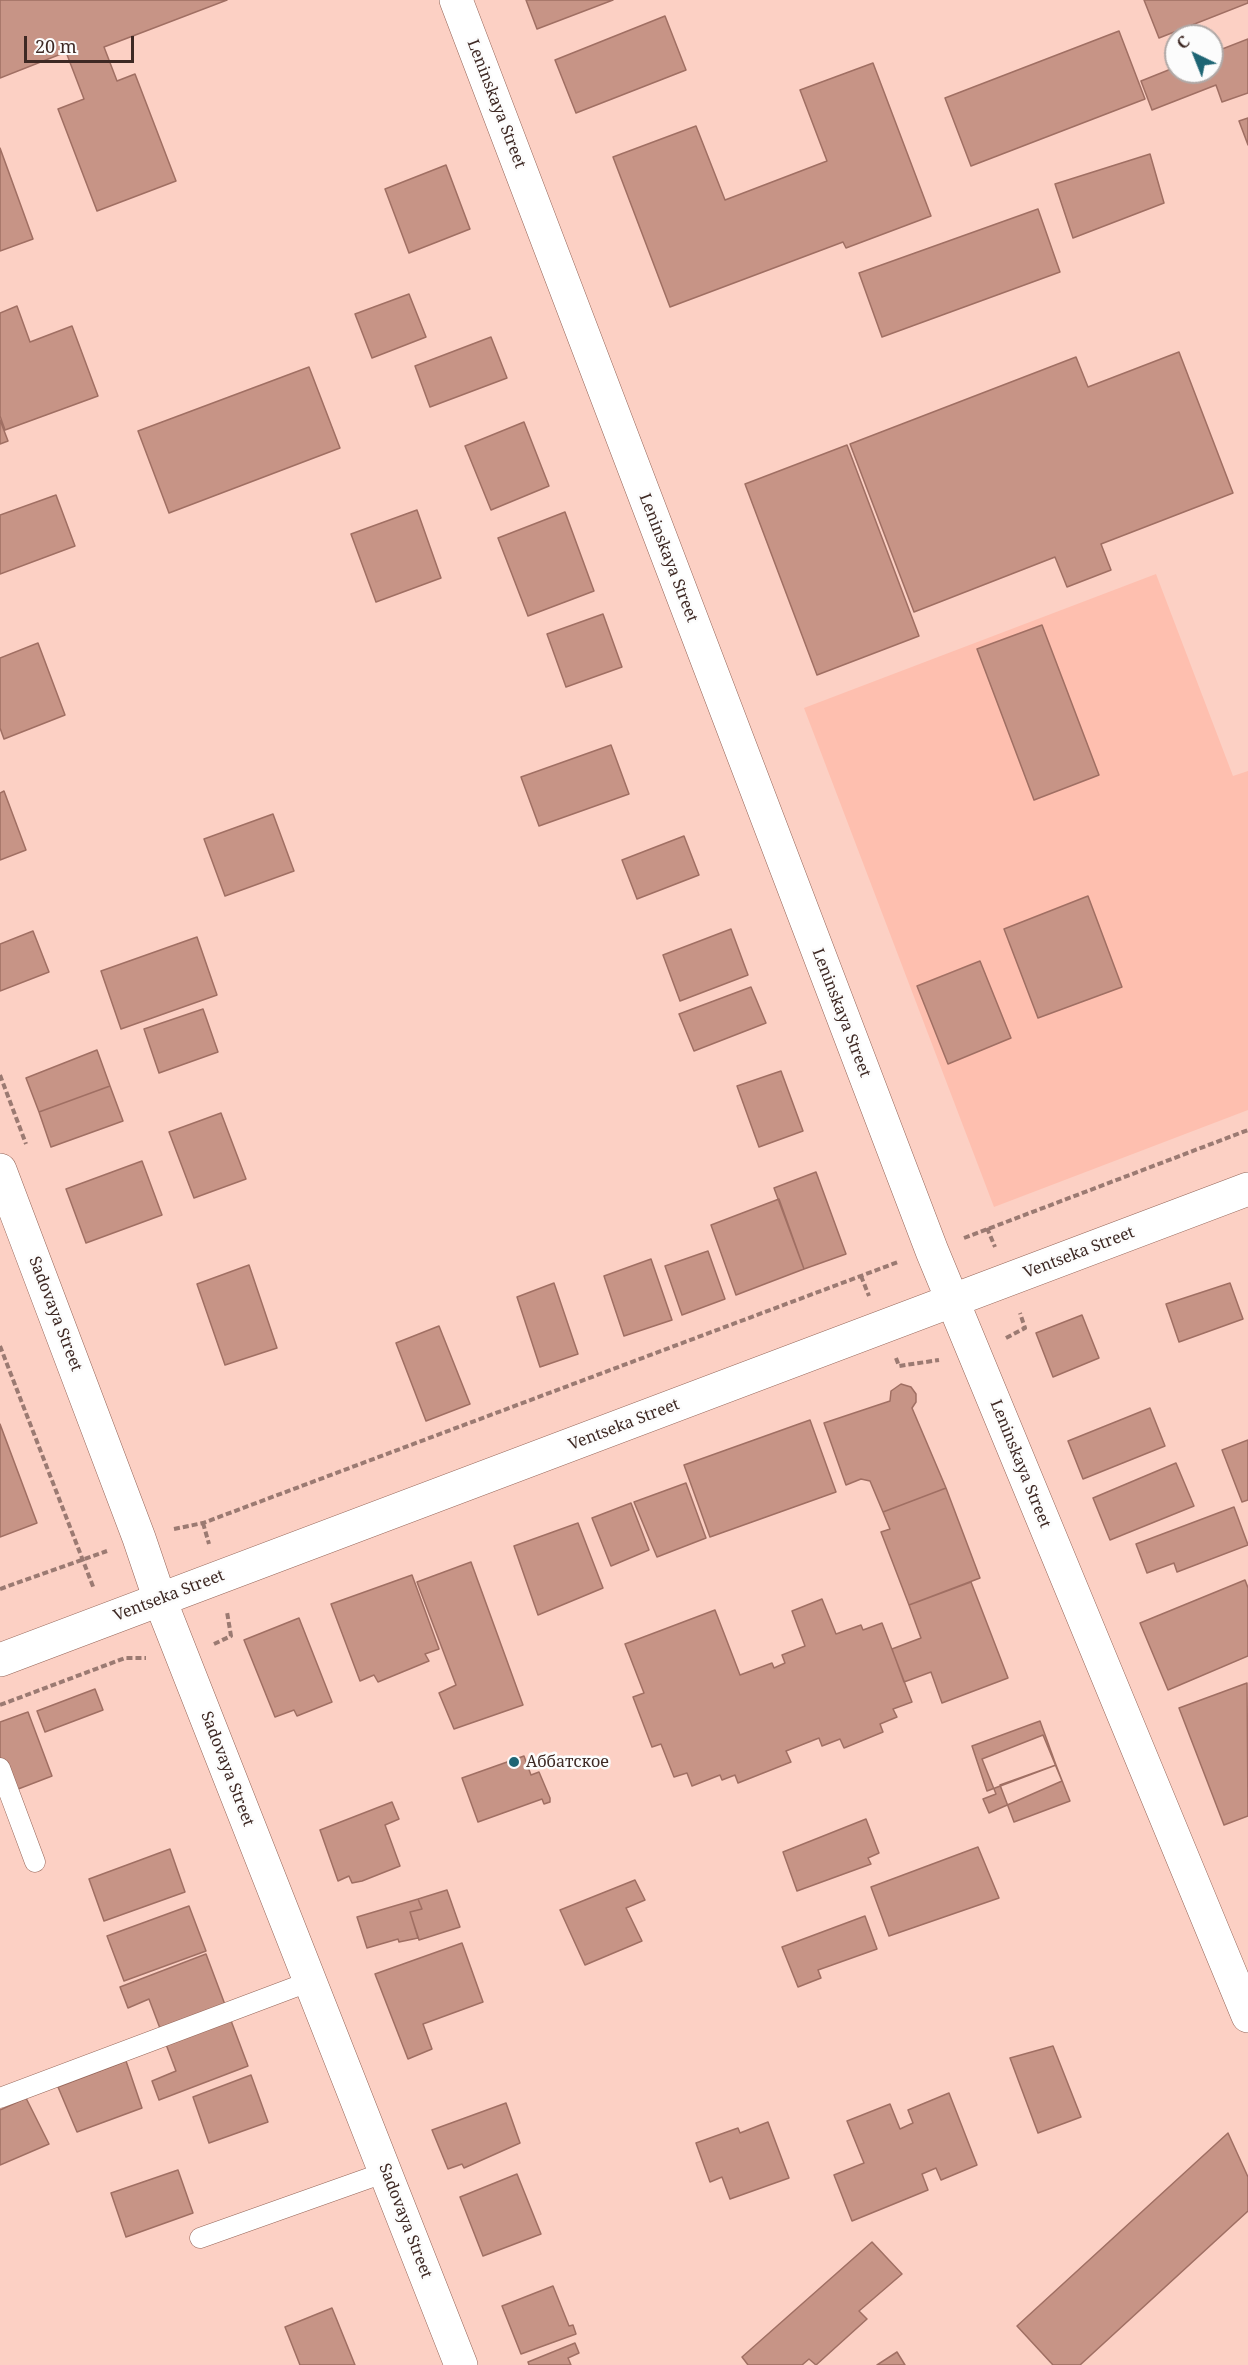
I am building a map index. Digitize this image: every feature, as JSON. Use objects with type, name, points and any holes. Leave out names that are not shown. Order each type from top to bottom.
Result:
[{"type":"street","name":"Leninskaya Street","points":[[456,0],[932,1251],[1248,2016]]},
{"type":"street","name":"Sadovaya Street","points":[[0,1171],[139,1538],[160,1600],[461,2365]]},
{"type":"street","name":"Ventseka Street","points":[[0,1660],[1248,1189]]},
{"type":"lane","points":[[0,1768],[35,1862]]},
{"type":"lane","points":[[0,2098],[311,1981]]},
{"type":"lane","points":[[200,2238],[386,2172]]},
{"type":"path","points":[[0,1589],[139,1538],[203,1523],[932,1251],[1248,1130]]},
{"type":"path","points":[[0,1346],[83,1560]]},
{"type":"path","points":[[0,1705],[125,1658],[184,1658],[231,1636]]},
{"type":"shaded area","points":[[1156,574],[1233,776],[1248,771],[1248,1110],[994,1207],[804,708]]},
{"type":"building","points":[[0,0],[227,0],[104,47],[117,81],[135,74],[176,181],[97,211],[58,109],[84,99],[66,52],[0,78]]},
{"type":"building","points":[[526,0],[613,0],[537,29]]},
{"type":"building","points":[[1144,0],[1248,0],[1248,3],[1195,24],[1164,24],[1164,36],[1159,38]]},
{"type":"building","points":[[665,16],[686,70],[576,113],[555,60]]},
{"type":"building","points":[[1119,31],[1145,99],[971,166],[945,98]]},
{"type":"building","points":[[1248,39],[1248,93],[1222,102],[1216,85],[1152,110],[1141,81],[1164,72],[1164,84],[1224,84],[1224,48]]},
{"type":"building","points":[[873,63],[931,216],[846,248],[843,242],[670,307],[613,157],[696,126],[725,200],[827,161],[800,90]]},
{"type":"building","points":[[1248,118],[1248,145],[1239,121]]},
{"type":"building","points":[[0,148],[33,239],[0,251]]},
{"type":"building","points":[[1150,154],[1164,203],[1073,238],[1055,184]]},
{"type":"building","points":[[446,165],[470,229],[409,253],[385,189]]},
{"type":"building","points":[[1038,209],[1060,272],[882,337],[859,273]]},
{"type":"building","points":[[409,294],[426,337],[372,358],[355,314]]},
{"type":"building","points":[[17,306],[30,342],[72,326],[98,396],[5,430],[0,416],[0,313]]},
{"type":"building","points":[[491,337],[507,378],[430,407],[415,366]]},
{"type":"building","points":[[1179,352],[1233,493],[1101,544],[1111,570],[1067,587],[1055,557],[914,612],[850,444],[1076,357],[1088,387]]},
{"type":"building","points":[[309,367],[340,448],[169,513],[138,431]]},
{"type":"building","points":[[0,420],[8,441],[0,444]]},
{"type":"building","points":[[524,422],[549,486],[491,510],[465,446]]},
{"type":"building","points":[[847,445],[919,636],[817,675],[745,484]]},
{"type":"building","points":[[56,495],[75,546],[0,574],[0,515]]},
{"type":"building","points":[[417,510],[441,578],[376,602],[351,534]]},
{"type":"building","points":[[565,512],[594,591],[528,616],[498,538]]},
{"type":"building","points":[[603,614],[622,667],[566,687],[547,634]]},
{"type":"building","points":[[1042,625],[1099,775],[1034,800],[977,649]]},
{"type":"building","points":[[38,643],[65,715],[4,739],[0,728],[0,658]]},
{"type":"building","points":[[611,745],[629,794],[539,826],[521,777]]},
{"type":"building","points":[[4,791],[26,850],[0,860],[0,793]]},
{"type":"building","points":[[273,814],[294,871],[225,896],[204,839]]},
{"type":"building","points":[[684,836],[699,875],[637,899],[622,860]]},
{"type":"building","points":[[1088,896],[1122,987],[1038,1018],[1004,929]]},
{"type":"building","points":[[731,929],[748,975],[680,1001],[663,955]]},
{"type":"building","points":[[33,931],[49,972],[0,991],[0,944]]},
{"type":"building","points":[[197,937],[217,995],[121,1029],[101,971]]},
{"type":"building","points":[[980,961],[1011,1038],[948,1064],[917,986]]},
{"type":"building","points":[[751,987],[766,1023],[694,1051],[679,1014]]},
{"type":"building","points":[[203,1009],[218,1052],[159,1073],[144,1029]]},
{"type":"building","points":[[97,1050],[110,1086],[39,1112],[26,1078]]},
{"type":"building","points":[[781,1071],[803,1131],[759,1147],[737,1086]]},
{"type":"building","points":[[110,1086],[123,1121],[51,1147],[39,1112]]},
{"type":"building","points":[[221,1113],[246,1179],[194,1198],[169,1132]]},
{"type":"building","points":[[142,1161],[162,1215],[86,1243],[66,1189]]},
{"type":"building","points":[[816,1172],[846,1254],[804,1269],[774,1188]]},
{"type":"building","points":[[779,1199],[804,1269],[736,1295],[711,1225]]},
{"type":"building","points":[[708,1251],[725,1299],[682,1315],[665,1266]]},
{"type":"building","points":[[651,1259],[672,1320],[624,1336],[604,1276]]},
{"type":"building","points":[[249,1265],[277,1348],[225,1365],[197,1284]]},
{"type":"building","points":[[554,1283],[578,1354],[540,1367],[517,1297]]},
{"type":"building","points":[[1230,1283],[1243,1319],[1179,1342],[1166,1304]]},
{"type":"building","points":[[1082,1315],[1099,1358],[1053,1377],[1036,1333]]},
{"type":"building","points":[[439,1326],[470,1404],[426,1421],[396,1343]]},
{"type":"building","points":[[901,1384],[911,1387],[916,1394],[916,1402],[912,1408],[946,1488],[883,1512],[870,1481],[861,1479],[846,1485],[824,1423],[890,1401],[891,1391]]},
{"type":"building","points":[[1150,1408],[1165,1446],[1083,1479],[1068,1441]]},
{"type":"building","points":[[810,1420],[836,1492],[710,1537],[684,1465]]},
{"type":"building","points":[[0,1424],[37,1523],[0,1537]]},
{"type":"building","points":[[1248,1440],[1248,1500],[1242,1502],[1222,1450]]},
{"type":"building","points":[[1176,1463],[1194,1506],[1110,1540],[1093,1498]]},
{"type":"building","points":[[686,1483],[706,1538],[657,1557],[634,1502]]},
{"type":"building","points":[[946,1488],[980,1578],[909,1605],[881,1532],[890,1529],[883,1512]]},
{"type":"building","points":[[631,1503],[649,1550],[611,1566],[592,1518]]},
{"type":"building","points":[[1234,1507],[1248,1545],[1177,1572],[1174,1563],[1147,1573],[1136,1544]]},
{"type":"building","points":[[578,1523],[603,1588],[538,1615],[514,1546]]},
{"type":"building","points":[[471,1562],[523,1705],[454,1729],[439,1693],[456,1685],[417,1582]]},
{"type":"building","points":[[412,1575],[439,1649],[425,1654],[429,1661],[378,1682],[374,1675],[360,1681],[331,1604]]},
{"type":"building","points":[[1245,1580],[1248,1588],[1248,1656],[1168,1690],[1140,1623]]},
{"type":"building","points":[[971,1582],[1008,1678],[942,1703],[931,1672],[904,1682],[892,1649],[921,1638],[909,1605]]},
{"type":"building","points":[[822,1599],[836,1634],[861,1625],[863,1630],[882,1623],[912,1702],[893,1709],[897,1717],[880,1724],[883,1732],[844,1748],[840,1739],[822,1746],[819,1738],[786,1751],[791,1762],[738,1783],[735,1775],[722,1780],[720,1775],[692,1786],[687,1773],[674,1777],[661,1744],[652,1747],[633,1697],[644,1693],[625,1644],[715,1610],[740,1675],[772,1663],[774,1668],[785,1663],[782,1655],[805,1646],[792,1611]]},
{"type":"building","points":[[299,1618],[332,1702],[297,1716],[294,1710],[275,1717],[244,1640]]},
{"type":"building","points":[[1247,1683],[1248,1816],[1224,1825],[1179,1708]]},
{"type":"building","points":[[95,1689],[103,1710],[45,1732],[37,1711]]},
{"type":"building","points":[[28,1712],[52,1776],[0,1796],[0,1722]]},
{"type":"building","points":[[1040,1721],[1056,1765],[987,1791],[972,1746]]},
{"type":"building","points":[[1043,1735],[1062,1781],[989,1813],[983,1799],[996,1794],[982,1759]]},
{"type":"building","points":[[524,1756],[531,1775],[539,1772],[550,1802],[544,1804],[542,1799],[478,1822],[462,1778]]},
{"type":"building","points":[[1056,1765],[1070,1801],[1014,1822],[1000,1785]]},
{"type":"building","points":[[392,1802],[399,1819],[385,1825],[400,1866],[362,1881],[352,1883],[349,1876],[338,1881],[320,1830]]},
{"type":"building","points":[[866,1819],[879,1853],[868,1858],[871,1864],[797,1891],[783,1852]]},
{"type":"building","points":[[978,1847],[999,1898],[889,1936],[871,1887]]},
{"type":"building","points":[[170,1849],[185,1892],[104,1921],[89,1879]]},
{"type":"building","points":[[635,1880],[645,1900],[626,1908],[642,1941],[585,1965],[560,1910]]},
{"type":"building","points":[[447,1890],[460,1927],[419,1940],[410,1912],[422,1909],[418,1899]]},
{"type":"building","points":[[418,1899],[422,1909],[410,1912],[418,1938],[399,1942],[398,1939],[367,1948],[357,1917]]},
{"type":"building","points":[[189,1906],[206,1951],[124,1981],[107,1936]]},
{"type":"building","points":[[865,1916],[877,1949],[818,1970],[821,1978],[798,1987],[782,1947]]},
{"type":"building","points":[[462,1943],[483,2002],[423,2024],[432,2049],[408,2059],[375,1974]]},
{"type":"building","points":[[206,1954],[248,2066],[159,2100],[152,2081],[176,2071],[149,1999],[128,2008],[120,1987]]},
{"type":"building","points":[[1053,2046],[1081,2117],[1038,2133],[1010,2058]]},
{"type":"building","points":[[126,2061],[142,2108],[77,2132],[58,2087]]},
{"type":"building","points":[[251,2075],[268,2122],[209,2143],[193,2097]]},
{"type":"building","points":[[949,2093],[977,2165],[941,2180],[936,2168],[922,2174],[928,2190],[852,2221],[834,2175],[864,2163],[847,2121],[890,2104],[900,2129],[913,2123],[908,2110]]},
{"type":"building","points":[[26,2098],[49,2144],[0,2165],[0,2110]]},
{"type":"building","points":[[506,2103],[520,2143],[464,2168],[462,2164],[448,2169],[432,2130]]},
{"type":"building","points":[[768,2122],[789,2178],[730,2199],[722,2177],[710,2182],[696,2143],[738,2128],[740,2133]]},
{"type":"building","points":[[1228,2133],[1248,2177],[1248,2211],[1080,2365],[1053,2365],[1017,2326]]},
{"type":"building","points":[[178,2170],[193,2213],[126,2237],[111,2193]]},
{"type":"building","points":[[517,2174],[541,2234],[483,2256],[460,2197]]},
{"type":"building","points":[[872,2242],[902,2274],[859,2311],[867,2319],[816,2365],[809,2359],[802,2365],[748,2365],[742,2357]]},
{"type":"building","points":[[553,2286],[569,2326],[573,2325],[576,2334],[521,2354],[502,2306]]},
{"type":"building","points":[[332,2308],[355,2365],[300,2365],[285,2327]]},
{"type":"building","points":[[575,2343],[579,2353],[568,2358],[571,2365],[529,2365],[528,2362]]},
{"type":"building","points":[[897,2352],[905,2365],[877,2365]]},
{"type":"place","name":"Аббатское","points":[[514,1762]]}]
